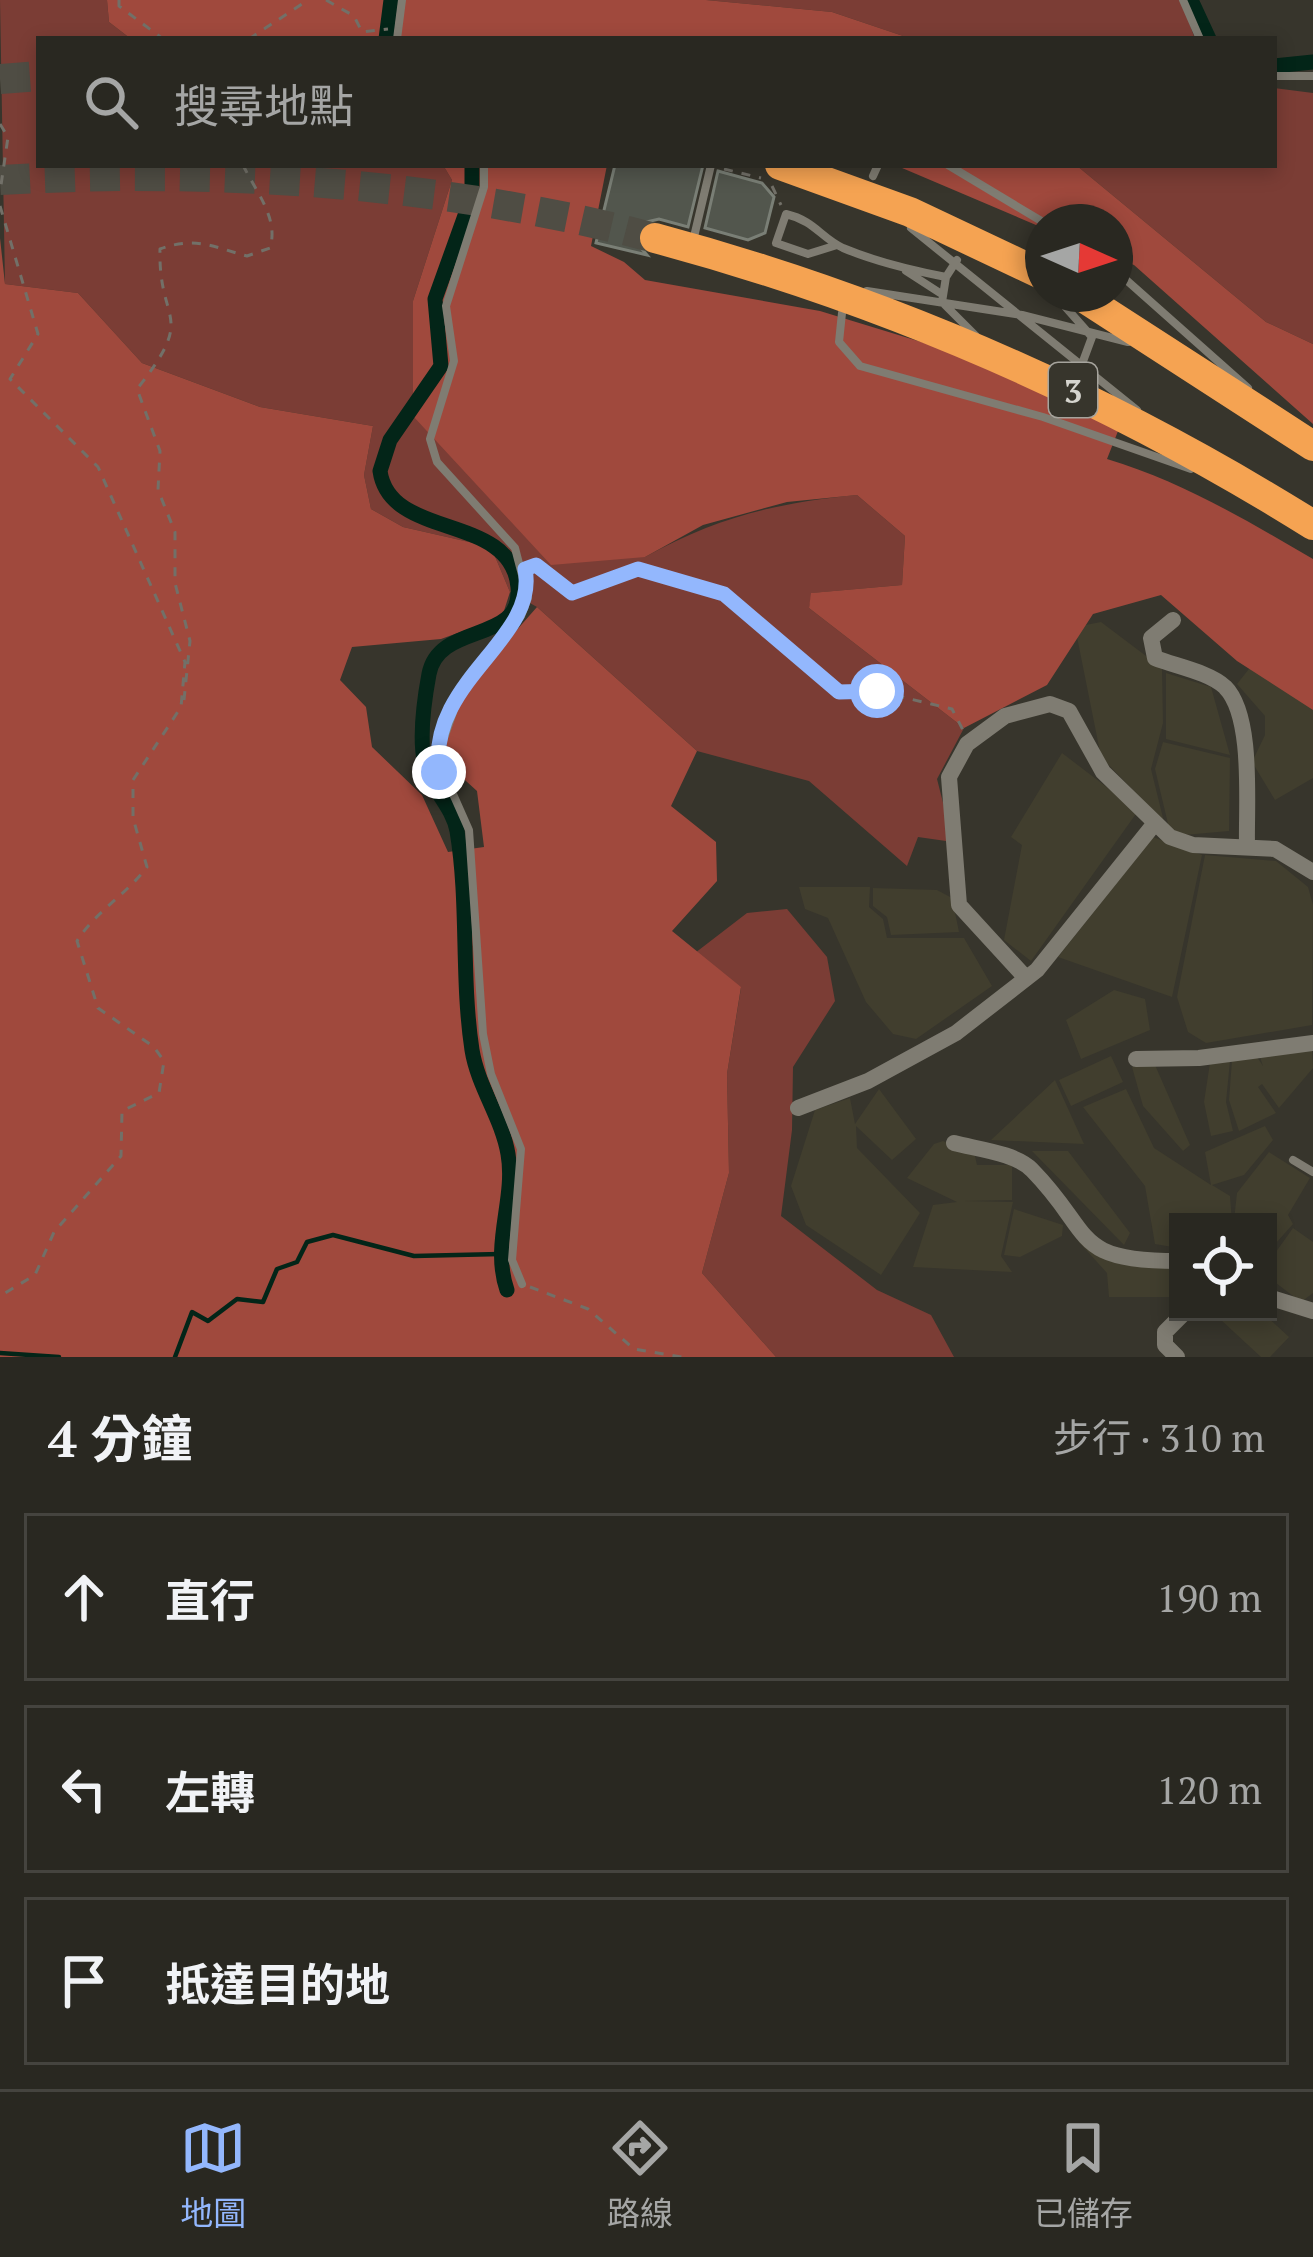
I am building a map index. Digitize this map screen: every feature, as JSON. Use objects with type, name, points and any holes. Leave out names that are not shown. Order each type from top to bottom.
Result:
[{"type":"highway","points":[[794,168],[861,182],[1025,265]]},
{"type":"highway","name":"3","points":[[656,238],[808,283],[846,305],[917,322],[994,353],[1185,448],[1313,524]]},
{"type":"highway","name":"3","points":[[1107,312],[1306,441]]},
{"type":"street","points":[[1174,620],[1151,638],[1155,658],[1214,680],[1226,688],[1238,713],[1247,845]]},
{"type":"street","points":[[1025,977],[969,922],[957,896],[948,785],[953,766],[974,739],[1017,711],[1063,706],[1103,772],[1171,837],[1192,845],[1275,849],[1313,872]]},
{"type":"street","points":[[798,1108],[868,1081],[956,1033],[1052,955],[1155,823]]},
{"type":"street","points":[[1136,1059],[1199,1058],[1313,1043]]},
{"type":"street","points":[[954,1142],[1027,1165],[1079,1234],[1111,1257],[1169,1260]]},
{"type":"street","points":[[1277,1300],[1313,1311]]},
{"type":"street","points":[[1177,1357],[1164,1339],[1178,1321]]},
{"type":"lane","points":[[397,36],[402,0]]},
{"type":"lane","points":[[1183,0],[1199,36]]},
{"type":"lane","points":[[1277,76],[1313,76]]},
{"type":"lane","points":[[484,168],[484,187],[446,307],[454,362],[430,439],[437,462],[496,524],[525,569],[528,598],[521,616],[462,687],[442,730],[437,758],[469,830],[483,1034],[491,1074],[521,1150],[512,1260],[522,1284]]},
{"type":"lane","points":[[694,248],[692,238],[710,168]]},
{"type":"lane","points":[[875,168],[861,182],[1185,448]]},
{"type":"lane","points":[[953,168],[1025,211]]},
{"type":"lane","points":[[837,245],[808,254],[776,243],[786,214],[811,220],[837,245],[902,269],[946,277]]},
{"type":"lane","points":[[941,298],[957,260]]},
{"type":"lane","points":[[902,269],[941,298],[994,353]]},
{"type":"lane","points":[[808,283],[941,298],[1088,330],[1182,358]]},
{"type":"lane","points":[[1133,286],[1306,441]]},
{"type":"lane","points":[[846,305],[839,342],[860,366],[1043,417],[1266,495]]},
{"type":"lane","points":[[1071,312],[1093,343],[1082,364]]},
{"type":"lane","points":[[1293,1160],[1313,1172]]},
{"type":"path","points":[[118,0],[118,6],[159,36]]},
{"type":"path","points":[[254,36],[308,0]]},
{"type":"path","points":[[326,0],[354,16],[362,32],[374,28]]},
{"type":"path","points":[[0,124],[8,137],[0,192]]},
{"type":"path","points":[[0,1296],[35,1275],[54,1232],[121,1156],[122,1111],[159,1093],[164,1061],[154,1047],[98,1008],[76,941],[90,920],[125,896],[147,867],[133,818],[133,780],[188,689],[190,641],[175,584],[175,532],[158,490],[160,451],[137,389],[167,351],[173,325],[159,280],[160,249],[182,241],[210,241],[247,256],[270,248],[274,233],[268,213],[245,168]]},
{"type":"path","points":[[723,168],[769,179],[786,214]]},
{"type":"path","points":[[0,206],[38,334],[10,379],[98,467],[184,662],[181,707]]},
{"type":"path","points":[[525,569],[536,565],[572,593],[638,569],[724,594],[839,692],[877,691],[952,709],[974,739]]},
{"type":"path","points":[[522,1284],[588,1309],[634,1349],[682,1357]]},
{"type":"shaded area","points":[[0,0],[107,0],[109,22],[127,36],[36,36],[36,168],[445,168],[452,180],[413,301],[413,416],[645,557],[748,514],[857,495],[905,536],[902,585],[812,593],[809,608],[964,728],[937,779],[953,842],[918,837],[907,866],[809,781],[697,751],[537,607],[510,592],[491,547],[403,527],[371,509],[364,475],[373,426],[260,407],[142,363],[78,293],[5,284]]},
{"type":"shaded area","points":[[107,0],[706,0],[832,12],[903,36],[127,36],[109,22]]},
{"type":"shaded area","points":[[706,0],[1181,0],[1194,36],[903,36],[832,12]]},
{"type":"shaded area","points":[[1277,88],[1313,93],[1313,344],[1266,322],[1133,212],[1133,204],[1123,204],[1080,168],[1277,168]]},
{"type":"shaded area","points":[[445,168],[606,168],[591,246],[624,262],[645,280],[820,311],[954,352],[1120,426],[1107,459],[1187,490],[1313,559],[1313,710],[1237,661],[1161,595],[1093,614],[1047,685],[964,728],[809,608],[811,593],[902,585],[905,536],[857,495],[787,502],[703,525],[645,557],[551,565],[413,416],[413,301],[452,180]]},
{"type":"shaded area","points":[[902,168],[1080,168],[1123,204],[1025,204],[1025,220]]},
{"type":"shaded area","points":[[1133,212],[1266,322],[1313,344],[1313,424],[1134,265]]},
{"type":"shaded area","points":[[0,238],[5,284],[78,293],[142,363],[260,407],[373,426],[364,475],[371,509],[403,527],[491,547],[510,592],[502,617],[441,639],[352,647],[340,680],[366,707],[372,747],[422,795],[448,852],[484,847],[477,791],[445,762],[449,707],[537,607],[697,751],[671,806],[716,842],[717,881],[672,931],[741,987],[727,1074],[729,1173],[702,1273],[776,1357],[0,1357]]},
{"type":"shaded area","points":[[1101,622],[1162,668],[1163,723],[1151,769],[1164,822],[1101,757],[1075,627]]},
{"type":"shaded area","points":[[1256,660],[1313,695],[1313,778],[1275,800],[1252,762],[1265,735],[1265,716],[1237,684]]},
{"type":"shaded area","points":[[1166,673],[1211,687],[1230,755],[1166,739]]},
{"type":"shaded area","points":[[1163,742],[1230,758],[1229,831],[1184,835],[1169,828],[1155,769]]},
{"type":"shaded area","points":[[1062,753],[1138,811],[1031,961],[1004,940],[1022,845],[1011,837]]},
{"type":"shaded area","points":[[1153,837],[1202,855],[1172,997],[1058,957]]},
{"type":"shaded area","points":[[1205,855],[1276,861],[1308,887],[1313,905],[1312,1025],[1206,1043],[1188,1032],[1177,997]]},
{"type":"shaded area","points":[[799,887],[870,887],[869,907],[883,919],[887,938],[964,938],[992,986],[916,1039],[893,1034],[866,1002],[828,918],[805,909]]},
{"type":"shaded area","points":[[873,888],[937,890],[952,898],[959,932],[891,935],[887,917],[873,906]]},
{"type":"shaded area","points":[[787,909],[827,957],[835,1001],[793,1067],[792,1130],[781,1216],[877,1290],[931,1315],[954,1357],[776,1357],[702,1273],[729,1173],[727,1074],[741,988],[695,953],[747,913]]},
{"type":"shaded area","points":[[1114,990],[1145,999],[1150,1030],[1081,1059],[1066,1020]]},
{"type":"shaded area","points":[[1256,1045],[1312,1051],[1313,1068],[1279,1108],[1262,1084],[1258,1087],[1276,1113],[1239,1131],[1229,1100],[1232,1060],[1255,1054],[1263,1066]]},
{"type":"shaded area","points":[[1111,1056],[1123,1082],[1071,1106],[1059,1080]]},
{"type":"shaded area","points":[[1230,1061],[1226,1102],[1233,1131],[1211,1136],[1204,1102],[1210,1063]]},
{"type":"shaded area","points":[[1155,1065],[1190,1145],[1183,1151],[1143,1106],[1132,1067]]},
{"type":"shaded area","points":[[1055,1080],[1084,1144],[991,1140]]},
{"type":"shaded area","points":[[879,1089],[916,1139],[892,1160],[856,1126],[857,1148],[920,1213],[881,1275],[806,1225],[791,1186],[815,1110],[850,1098],[855,1124]]},
{"type":"shaded area","points":[[1126,1089],[1154,1148],[1211,1185],[1205,1152],[1265,1126],[1273,1140],[1244,1175],[1212,1185],[1230,1196],[1231,1213],[1169,1213],[1169,1246],[1155,1244],[1145,1186],[1083,1107]]},
{"type":"shaded area","points":[[943,1141],[975,1156],[977,1165],[1012,1165],[1012,1200],[965,1201],[1013,1202],[1001,1256],[1012,1272],[913,1267],[933,1205],[957,1202],[907,1178],[934,1144]]},
{"type":"shaded area","points":[[1032,1151],[1068,1151],[1130,1233],[1124,1245]]},
{"type":"shaded area","points":[[1269,1152],[1310,1178],[1288,1215],[1293,1224],[1277,1242],[1277,1213],[1235,1213],[1237,1193]]},
{"type":"shaded area","points":[[1014,1209],[1063,1225],[1062,1236],[1020,1257],[1004,1255]]},
{"type":"shaded area","points":[[1293,1228],[1313,1242],[1313,1293],[1301,1302],[1277,1284],[1277,1250]]},
{"type":"shaded area","points":[[1078,1241],[1118,1263],[1169,1266],[1169,1297],[1109,1297],[1107,1273]]},
{"type":"shaded area","points":[[1222,1321],[1272,1321],[1289,1337],[1270,1357],[1261,1357]]},
{"type":"building","points":[[614,168],[702,168],[688,227],[659,219],[642,223],[636,242],[647,255],[596,243]]},
{"type":"building","points":[[718,171],[762,183],[774,197],[765,233],[748,240],[705,228]]},
{"type":"waterway","points":[[386,36],[391,0]]},
{"type":"waterway","points":[[1191,0],[1208,36]]},
{"type":"waterway","points":[[1277,66],[1313,62]]},
{"type":"waterway","points":[[472,168],[472,196],[435,299],[441,366],[390,440],[380,471],[389,493],[405,508],[495,547],[510,563],[518,587],[516,605],[508,618],[448,646],[436,657],[427,685],[422,738],[428,774],[457,831],[472,1050],[508,1154],[502,1239],[507,1290]]},
{"type":"waterway","points":[[175,1357],[192,1312],[208,1321],[237,1299],[263,1302],[277,1269],[297,1262],[307,1242],[333,1235],[414,1256],[500,1254]]},
{"type":"waterway","points":[[0,1353],[59,1357]]},
{"type":"tunnel","points":[[0,79],[36,76]]},
{"type":"tunnel","points":[[0,180],[164,176],[330,184],[494,204],[655,238]]},
{"type":"route","points":[[439,772],[437,745],[448,715],[480,660],[521,616],[528,598],[525,569],[536,565],[562,591],[572,593],[602,578],[638,569],[663,572],[724,594],[839,692],[877,691]]}]
